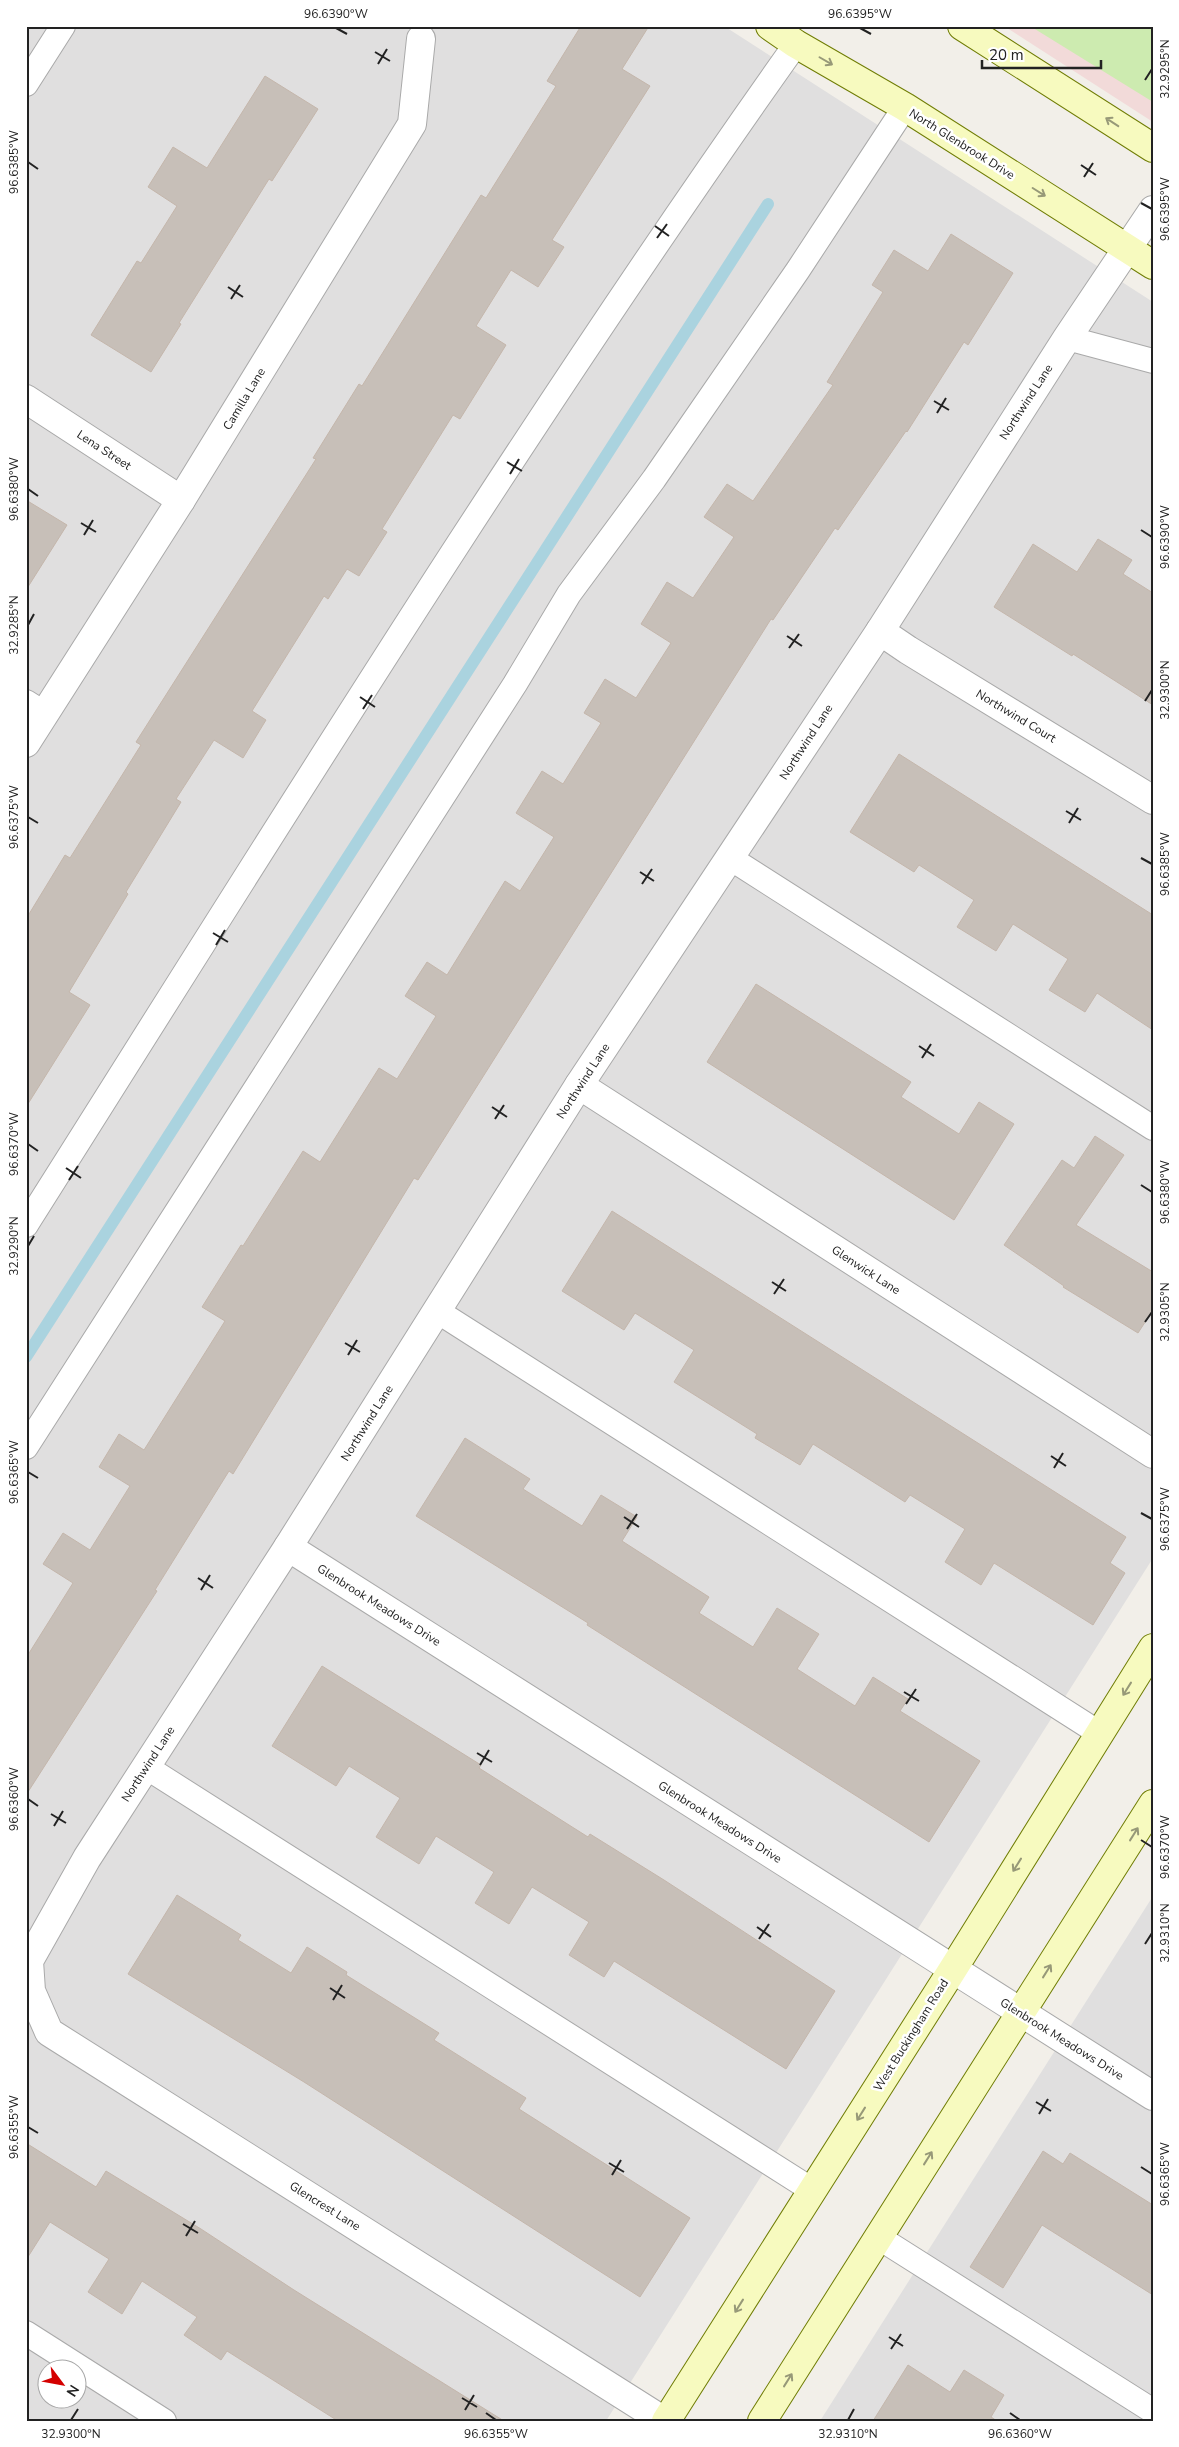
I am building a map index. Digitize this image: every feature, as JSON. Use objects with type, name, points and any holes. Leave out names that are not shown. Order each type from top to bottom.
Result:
[{"type":"main road","name":"North Glenbrook Drive","points":[[770,26],[796,44],[905,107],[1153,265]]},
{"type":"main road","points":[[962,26],[1153,148]]},
{"type":"main road","name":"West Buckingham Road","points":[[665,2421],[953,1969],[1153,1648]]},
{"type":"main road","points":[[762,2421],[1153,1804]]},
{"type":"street","name":"Camilla Lane","points":[[26,743],[36,708],[182,500],[412,124],[421,39]]},
{"type":"street","name":"Northwind Lane","points":[[30,1962],[88,1858],[288,1548],[580,1085],[880,631],[1067,338],[1153,210]]},
{"type":"street","name":"Lena Street","points":[[26,399],[182,500]]},
{"type":"street","name":"Northwind Court","points":[[880,631],[1153,800]]},
{"type":"street","name":"Glenwick Lane","points":[[580,1085],[1153,1454]]},
{"type":"street","name":"Glenbrook Meadows Drive","points":[[288,1548],[1153,2096]]},
{"type":"street","name":"Glencrest Lane","points":[[30,1962],[28,1992],[49,2032],[665,2421]]},
{"type":"lane","points":[[26,84],[63,26]]},
{"type":"lane","points":[[26,1225],[392,646],[595,338],[796,44]]},
{"type":"lane","points":[[26,1447],[515,684],[568,594],[654,479],[798,270],[905,107]]},
{"type":"lane","points":[[1067,338],[1153,362]]},
{"type":"lane","points":[[730,858],[1153,1128]]},
{"type":"lane","points":[[437,1311],[1099,1733]]},
{"type":"lane","points":[[146,1767],[812,2190]]},
{"type":"lane","points":[[878,2237],[1153,2411]]},
{"type":"lane","points":[[26,2333],[164,2421]]},
{"type":"shaded area","points":[[26,26],[724,26],[1153,302],[1153,1558],[606,2421],[26,2421]]},
{"type":"shaded area","points":[[1004,26],[1153,26],[1153,122]]},
{"type":"shaded area","points":[[1153,1896],[1153,2421],[820,2421]]},
{"type":"green space","points":[[1030,26],[1153,26],[1153,102]]},
{"type":"building","points":[[581,26],[649,26],[622,69],[650,86],[552,240],[564,247],[538,287],[511,270],[476,326],[506,345],[460,419],[453,415],[382,529],[387,532],[359,576],[347,569],[328,599],[324,596],[252,711],[266,720],[243,758],[214,740],[176,799],[181,802],[126,892],[128,894],[69,992],[90,1005],[26,1107],[26,919],[65,855],[70,858],[141,745],[136,742],[316,459],[313,458],[359,384],[362,386],[481,195],[486,198],[556,86],[547,81]]},
{"type":"building","points":[[265,76],[318,109],[272,181],[269,179],[179,323],[181,324],[151,372],[91,335],[137,261],[141,263],[177,206],[148,187],[173,147],[207,168]]},
{"type":"building","points":[[951,234],[1013,273],[968,345],[964,342],[907,432],[838,530],[835,528],[773,620],[771,619],[418,1180],[414,1178],[233,1474],[229,1471],[155,1590],[157,1591],[26,1795],[26,1658],[73,1583],[43,1564],[63,1533],[90,1550],[130,1486],[99,1467],[119,1434],[144,1450],[225,1321],[202,1307],[303,1151],[320,1162],[379,1068],[397,1079],[436,1016],[405,996],[427,962],[447,975],[505,881],[520,891],[554,837],[516,813],[542,771],[563,784],[601,723],[584,713],[605,679],[636,698],[671,643],[641,624],[667,582],[693,598],[734,537],[704,517],[727,484],[753,501],[833,385],[827,382],[883,292],[872,285],[894,250],[928,271]]},
{"type":"building","points":[[26,500],[67,525],[26,590]]},
{"type":"building","points":[[1098,539],[1132,560],[1123,574],[1153,593],[1153,705],[994,607],[1033,544],[1077,572]]},
{"type":"building","points":[[899,754],[1153,915],[1153,1030],[1097,993],[1085,1012],[1049,990],[1068,959],[1013,924],[996,951],[957,927],[974,900],[919,865],[914,872],[850,832]]},
{"type":"building","points":[[756,984],[911,1082],[901,1097],[959,1134],[979,1102],[1014,1124],[954,1220],[707,1062]]},
{"type":"building","points":[[1095,1136],[1124,1155],[1076,1225],[1153,1272],[1153,1310],[1138,1333],[1063,1287],[1004,1245],[1062,1160],[1074,1168]]},
{"type":"building","points":[[612,1211],[1126,1537],[1110,1563],[1125,1573],[1093,1625],[994,1563],[981,1585],[945,1562],[965,1529],[910,1495],[905,1502],[813,1444],[800,1465],[755,1438],[757,1434],[674,1382],[694,1350],[635,1313],[624,1330],[562,1291]]},
{"type":"building","points":[[465,1438],[530,1479],[523,1489],[582,1526],[601,1495],[637,1517],[622,1541],[709,1597],[699,1613],[753,1647],[777,1608],[819,1634],[797,1669],[855,1706],[873,1677],[908,1699],[900,1711],[980,1761],[929,1842],[587,1625],[588,1623],[416,1516]]},
{"type":"building","points":[[322,1666],[481,1765],[479,1768],[588,1837],[590,1834],[664,1880],[835,1991],[786,2069],[614,1961],[604,1977],[569,1955],[589,1922],[532,1887],[509,1924],[475,1903],[494,1872],[436,1836],[419,1864],[376,1837],[400,1798],[349,1766],[336,1786],[272,1746]]},
{"type":"building","points":[[177,1895],[241,1935],[238,1940],[291,1973],[307,1947],[347,1972],[346,1975],[439,2033],[434,2040],[526,2098],[519,2109],[690,2218],[640,2297],[304,2082],[128,1974]]},
{"type":"building","points":[[26,2143],[96,2187],[106,2171],[504,2421],[338,2421],[227,2351],[221,2360],[184,2335],[197,2317],[142,2281],[122,2314],[88,2292],[109,2259],[50,2222],[26,2260]]},
{"type":"building","points":[[1043,2151],[1063,2164],[1070,2153],[1153,2205],[1153,2295],[1042,2225],[1003,2288],[970,2267]]},
{"type":"building","points":[[908,2365],[950,2392],[964,2370],[1004,2395],[991,2417],[997,2421],[873,2421]]},
{"type":"waterway","points":[[26,1357],[768,204]]}]
